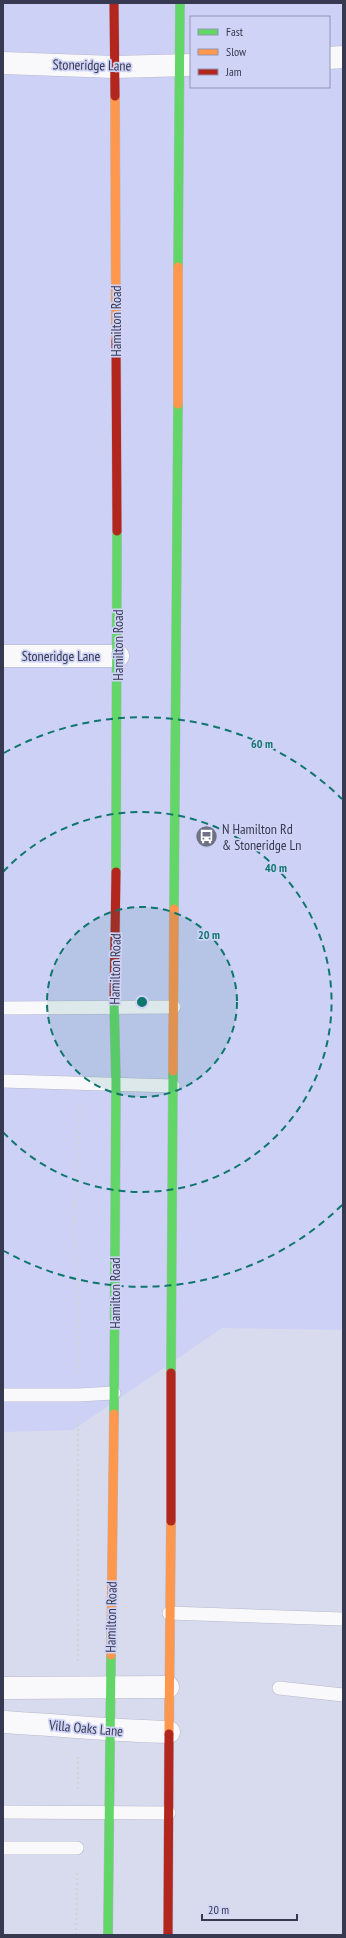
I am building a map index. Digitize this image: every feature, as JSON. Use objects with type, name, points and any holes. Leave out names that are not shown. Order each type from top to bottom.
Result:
[{"type":"main road","name":"Hamilton Road","points":[[108,1935],[108,1812],[114,1393],[116,1083],[114,1007],[118,656],[114,3]]},
{"type":"main road","points":[[168,1935],[168,1687],[173,1086],[186,65],[180,3]]},
{"type":"street","points":[[330,58],[343,57]]},
{"type":"street","name":"Stoneridge Lane","points":[[3,63],[114,67],[186,65]]},
{"type":"street","name":"Stoneridge Lane","points":[[5,653],[118,656]]},
{"type":"street","points":[[3,1688],[168,1687]]},
{"type":"street","name":"Villa Oaks Lane","points":[[3,1722],[78,1726],[110,1730],[169,1732]]},
{"type":"lane","points":[[3,1008],[174,1007]]},
{"type":"lane","points":[[3,1081],[80,1084],[116,1083],[173,1086]]},
{"type":"lane","points":[[3,1394],[78,1395],[114,1393]]},
{"type":"lane","points":[[169,1613],[343,1619]]},
{"type":"lane","points":[[279,1688],[343,1695]]},
{"type":"lane","points":[[3,1812],[169,1812]]},
{"type":"lane","points":[[3,1848],[77,1848]]},
{"type":"path","points":[[78,1687],[79,1298],[74,1225],[80,1084]]},
{"type":"path","points":[[78,1726],[78,1812]]},
{"type":"path","points":[[76,1935],[77,1848]]},
{"type":"shaded area","points":[[3,3],[343,3],[343,1330],[222,1328],[73,1430],[3,1432]]},
{"type":"traffic: fast","points":[[178,267],[180,3]]},
{"type":"traffic: fast","points":[[174,909],[178,404]]},
{"type":"traffic: fast","points":[[116,872],[117,531]]},
{"type":"traffic: fast","points":[[114,1001],[116,1083],[114,1414]]},
{"type":"traffic: fast","points":[[171,1373],[173,1071]]},
{"type":"traffic: fast","points":[[108,1935],[111,1655]]},
{"type":"traffic: slow","points":[[115,96],[116,341]]},
{"type":"traffic: slow","points":[[178,267],[178,404]]},
{"type":"traffic: slow","points":[[173,1071],[174,909]]},
{"type":"traffic: slow","points":[[111,1655],[114,1414]]},
{"type":"traffic: slow","points":[[169,1734],[171,1521]]},
{"type":"traffic: jam","points":[[114,3],[115,96]]},
{"type":"traffic: jam","points":[[116,341],[117,531]]},
{"type":"traffic: jam","points":[[114,1001],[116,872]]},
{"type":"traffic: jam","points":[[171,1373],[171,1521]]},
{"type":"traffic: jam","points":[[168,1935],[169,1734]]},
{"type":"place","name":"N Hamilton Rd & Stoneridge Ln","points":[[206,837]]}]
